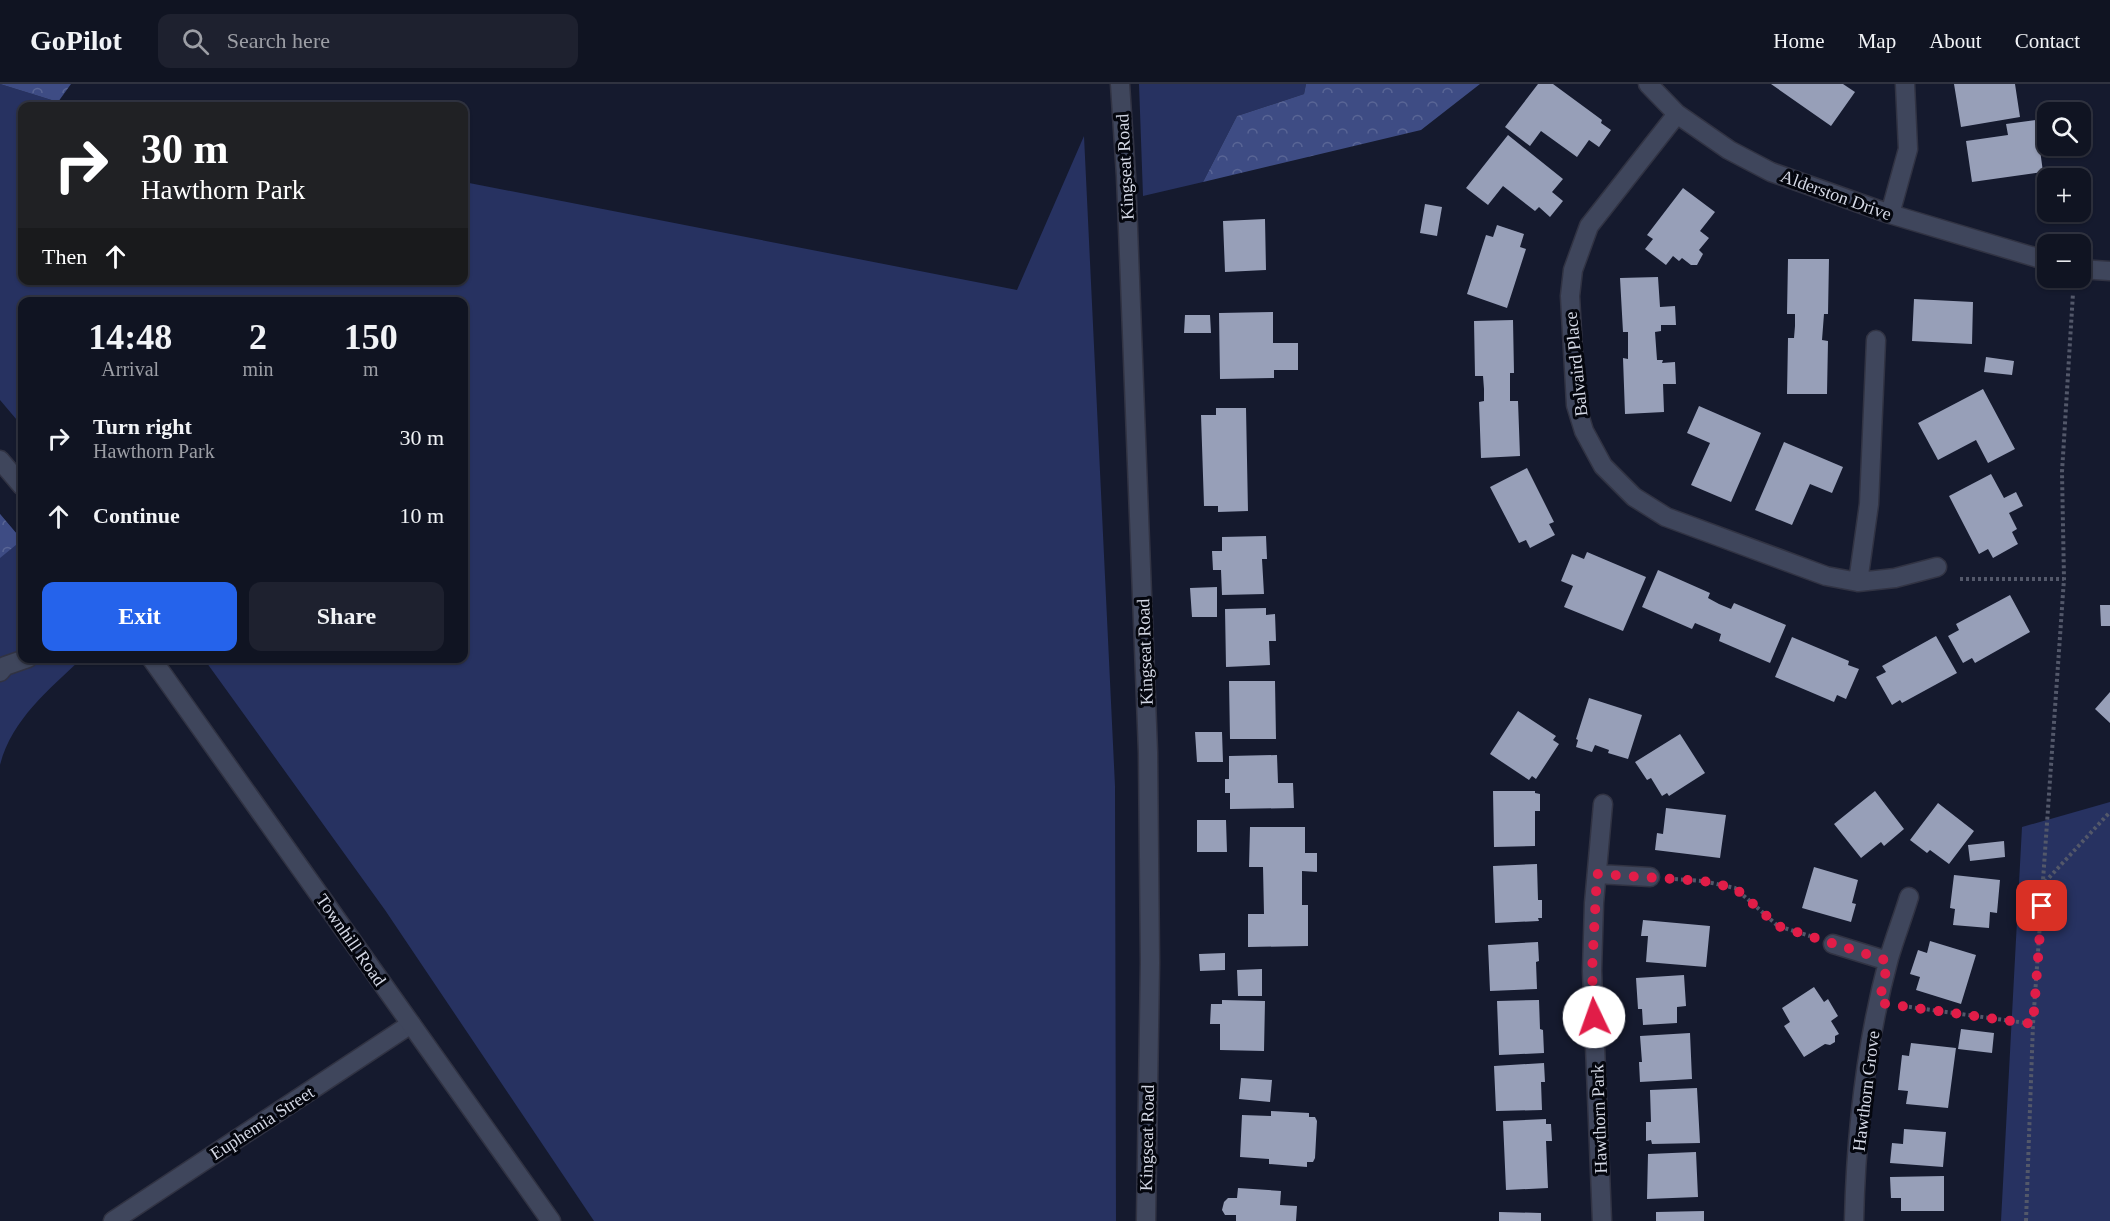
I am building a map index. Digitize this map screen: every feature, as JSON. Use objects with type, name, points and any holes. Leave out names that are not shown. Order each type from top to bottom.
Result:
[{"type":"street","name":"Kingseat Road","points":[[1120,84],[1126,176],[1148,752],[1150,963],[1146,1221]]},
{"type":"street","name":"Alderston Drive","points":[[1648,84],[1677,114],[1729,150],[1771,172],[1890,214],[2037,258]]},
{"type":"street","points":[[1890,214],[1908,149],[1905,84]]},
{"type":"street","name":"Balvaird Place","points":[[1677,114],[1589,226],[1573,270],[1569,296],[1576,405],[1584,431],[1603,466],[1634,497],[1666,517],[1826,576],[1858,582],[1895,578],[1937,567]]},
{"type":"street","points":[[2091,270],[2110,271]]},
{"type":"street","points":[[1858,582],[1869,504],[1876,340]]},
{"type":"street","points":[[0,460],[18,481]]},
{"type":"street","points":[[2,667],[18,661]]},
{"type":"street","name":"Townhill Road","points":[[156,663],[550,1221]]},
{"type":"street","name":"Hawthorn Park","points":[[1602,1221],[1592,971],[1603,804]]},
{"type":"street","points":[[1597,874],[1650,877]]},
{"type":"street","name":"Hawthorn Grove","points":[[1854,1221],[1855,1178],[1863,1099],[1879,1003],[1888,961],[1910,897]]},
{"type":"street","points":[[1833,944],[1888,961]]},
{"type":"street","name":"Euphemia Street","points":[[113,1221],[411,1024]]},
{"type":"path","points":[[2026,1221],[2033,1024],[2064,579],[2062,472],[2074,289]]},
{"type":"path","points":[[1937,567],[1958,579],[2064,579]]},
{"type":"path","points":[[2044,883],[2110,812]]},
{"type":"path","points":[[1650,877],[1703,881],[1735,888],[1778,926],[1833,944]]},
{"type":"path","points":[[1879,1003],[2033,1024]]},
{"type":"shaded area","points":[[0,84],[58,102],[18,102],[18,285],[468,285],[468,183],[1017,290],[1084,136],[1115,786],[1116,1221],[594,1221],[385,910],[207,663],[468,663],[468,297],[18,297],[18,421],[0,400]]},
{"type":"shaded area","points":[[1139,84],[1306,84],[1304,94],[1237,116],[1203,182],[1143,196]]},
{"type":"shaded area","points":[[0,514],[18,535],[18,663],[77,663],[22,719],[13,733],[0,765]]},
{"type":"shaded area","points":[[2110,802],[2110,1221],[2001,1221],[2022,827]]},
{"type":"green space","points":[[0,84],[71,84],[58,102]]},
{"type":"green space","points":[[1306,84],[1480,84],[1421,130],[1203,182],[1237,116],[1304,94]]},
{"type":"green space","points":[[0,514],[18,535],[18,543],[0,558]]},
{"type":"building","points":[[1538,84],[1553,84],[1602,120],[1601,123],[1611,130],[1599,147],[1589,140],[1577,157],[1541,131],[1530,146],[1505,127]]},
{"type":"building","points":[[1771,84],[1843,84],[1855,92],[1831,126]]},
{"type":"building","points":[[1954,84],[2015,84],[2020,117],[1961,127]]},
{"type":"building","points":[[2036,120],[2037,156],[2041,156],[2042,168],[2037,168],[2037,173],[1972,182],[1966,141],[2008,135],[2006,124]]},
{"type":"building","points":[[1508,135],[1563,179],[1552,192],[1563,201],[1550,217],[1539,207],[1535,211],[1503,186],[1488,205],[1466,188]]},
{"type":"building","points":[[1683,188],[1715,212],[1700,231],[1709,238],[1699,250],[1703,254],[1697,265],[1691,265],[1682,258],[1679,261],[1673,256],[1666,265],[1645,249],[1653,239],[1647,235]]},
{"type":"building","points":[[1425,204],[1442,207],[1437,236],[1420,233]]},
{"type":"building","points":[[1265,219],[1266,270],[1225,272],[1223,221]]},
{"type":"building","points":[[1497,225],[1524,234],[1520,247],[1526,249],[1507,308],[1467,294],[1486,235],[1493,237]]},
{"type":"building","points":[[1788,259],[1829,259],[1828,314],[1824,314],[1822,340],[1828,341],[1827,394],[1787,394],[1788,338],[1794,338],[1795,326],[1795,314],[1787,314]]},
{"type":"building","points":[[1658,277],[1660,307],[1675,306],[1676,325],[1661,325],[1661,331],[1655,332],[1657,360],[1663,360],[1662,363],[1675,362],[1676,384],[1663,384],[1664,412],[1625,414],[1623,358],[1628,359],[1628,332],[1623,332],[1620,278]]},
{"type":"building","points":[[1914,299],[1973,302],[1972,344],[1912,341]]},
{"type":"building","points":[[1273,312],[1273,343],[1298,343],[1298,370],[1274,370],[1274,378],[1220,379],[1219,313]]},
{"type":"building","points":[[1185,315],[1210,315],[1211,333],[1184,333]]},
{"type":"building","points":[[1513,320],[1514,373],[1510,373],[1510,401],[1518,401],[1520,456],[1481,458],[1479,402],[1484,401],[1484,389],[1483,376],[1475,376],[1474,321]]},
{"type":"building","points":[[1986,357],[2014,361],[2012,375],[1984,372]]},
{"type":"building","points":[[1983,389],[2015,449],[1988,463],[1976,440],[1938,460],[1918,423]]},
{"type":"building","points":[[1699,406],[1761,433],[1731,502],[1691,485],[1710,443],[1687,433]]},
{"type":"building","points":[[1216,408],[1246,408],[1248,511],[1218,512],[1218,506],[1204,506],[1201,415],[1216,415]]},
{"type":"building","points":[[1784,442],[1843,467],[1832,493],[1810,484],[1792,525],[1755,510]]},
{"type":"building","points":[[1527,468],[1554,522],[1549,524],[1555,535],[1530,548],[1526,540],[1519,543],[1490,487]]},
{"type":"building","points":[[1991,474],[2004,498],[2016,492],[2023,506],[2009,513],[2017,529],[2012,532],[2018,544],[1993,558],[1988,549],[1979,554],[1949,496]]},
{"type":"building","points":[[1266,536],[1267,559],[1262,559],[1264,594],[1222,595],[1221,570],[1213,570],[1212,551],[1222,551],[1222,537]]},
{"type":"building","points":[[1587,552],[1646,577],[1623,631],[1564,607],[1573,586],[1561,581],[1572,554],[1584,559]]},
{"type":"building","points":[[1658,570],[1710,593],[1708,598],[1719,604],[1731,609],[1734,603],[1786,625],[1770,663],[1719,641],[1721,634],[1695,623],[1692,629],[1642,607]]},
{"type":"building","points":[[1217,587],[1217,617],[1192,617],[1190,588]]},
{"type":"building","points":[[2010,595],[2030,632],[1975,663],[1972,658],[1963,663],[1948,636],[1959,630],[1956,624]]},
{"type":"building","points":[[2100,605],[2110,605],[2110,626],[2101,626]]},
{"type":"building","points":[[1266,608],[1266,615],[1275,614],[1276,641],[1269,641],[1270,665],[1226,667],[1225,609]]},
{"type":"building","points":[[1936,636],[1957,673],[1902,703],[1900,700],[1892,705],[1876,677],[1886,672],[1882,666]]},
{"type":"building","points":[[1792,637],[1849,661],[1848,665],[1859,669],[1846,699],[1837,695],[1834,702],[1775,677]]},
{"type":"building","points":[[1229,681],[1275,681],[1276,739],[1230,739]]},
{"type":"building","points":[[2110,692],[2110,723],[2095,709]]},
{"type":"building","points":[[1589,698],[1642,715],[1628,759],[1608,753],[1609,750],[1595,745],[1592,752],[1576,747],[1578,740],[1576,739]]},
{"type":"building","points":[[1518,711],[1556,736],[1553,740],[1559,744],[1536,779],[1532,776],[1529,780],[1490,754]]},
{"type":"building","points":[[1195,732],[1222,732],[1223,762],[1197,762]]},
{"type":"building","points":[[1680,734],[1705,773],[1669,796],[1667,793],[1662,796],[1651,778],[1647,780],[1635,762]]},
{"type":"building","points":[[1277,755],[1278,783],[1293,783],[1294,808],[1230,809],[1230,793],[1225,793],[1225,779],[1229,779],[1229,756]]},
{"type":"building","points":[[1493,791],[1535,791],[1540,794],[1540,811],[1535,811],[1535,846],[1494,847]]},
{"type":"building","points":[[1875,791],[1904,829],[1884,846],[1881,842],[1861,858],[1834,824]]},
{"type":"building","points":[[1938,803],[1974,831],[1949,864],[1930,850],[1927,853],[1910,840]]},
{"type":"building","points":[[1666,808],[1726,815],[1720,858],[1655,850],[1657,833],[1663,834]]},
{"type":"building","points":[[1197,820],[1226,820],[1227,852],[1197,852]]},
{"type":"building","points":[[1250,827],[1305,827],[1305,853],[1317,853],[1317,872],[1302,871],[1302,905],[1308,905],[1308,946],[1248,947],[1248,914],[1264,914],[1263,867],[1249,867]]},
{"type":"building","points":[[2004,841],[2005,857],[1970,861],[1968,845]]},
{"type":"building","points":[[1537,864],[1538,900],[1542,900],[1542,918],[1538,918],[1539,921],[1495,923],[1493,866]]},
{"type":"building","points":[[1814,867],[1858,880],[1852,903],[1856,904],[1851,922],[1802,908]]},
{"type":"building","points":[[1954,875],[2000,880],[1997,913],[1990,912],[1989,928],[1953,925],[1955,909],[1950,908]]},
{"type":"building","points":[[1643,920],[1710,926],[1706,967],[1646,962],[1648,936],[1641,936]]},
{"type":"building","points":[[1930,941],[1976,955],[1961,1004],[1916,990],[1920,977],[1910,974],[1918,950],[1927,953]]},
{"type":"building","points":[[1538,942],[1537,989],[1490,991],[1488,945]]},
{"type":"building","points":[[1225,953],[1225,970],[1200,971],[1199,954]]},
{"type":"building","points":[[1262,969],[1262,996],[1238,996],[1237,970]]},
{"type":"building","points":[[1684,975],[1686,1006],[1677,1007],[1677,1023],[1643,1025],[1642,1009],[1638,1009],[1636,978]]},
{"type":"building","points":[[1814,987],[1824,1002],[1828,999],[1838,1016],[1831,1021],[1839,1034],[1835,1036],[1835,1042],[1830,1045],[1825,1044],[1804,1057],[1784,1026],[1790,1022],[1782,1008]]},
{"type":"building","points":[[1222,1000],[1265,1001],[1264,1051],[1220,1050],[1220,1024],[1210,1024],[1211,1004],[1222,1004]]},
{"type":"building","points":[[1539,1000],[1544,1053],[1499,1055],[1497,1001]]},
{"type":"building","points":[[1961,1029],[1994,1033],[1992,1053],[1958,1049]]},
{"type":"building","points":[[1690,1033],[1692,1079],[1640,1082],[1639,1062],[1642,1062],[1640,1036]]},
{"type":"building","points":[[1911,1043],[1956,1048],[1948,1108],[1906,1104],[1908,1091],[1898,1090],[1902,1055],[1909,1056]]},
{"type":"building","points":[[1544,1063],[1545,1082],[1541,1082],[1542,1110],[1496,1111],[1494,1066]]},
{"type":"building","points":[[1241,1078],[1272,1080],[1270,1102],[1239,1099]]},
{"type":"building","points":[[1697,1088],[1700,1143],[1652,1144],[1651,1140],[1646,1141],[1646,1122],[1651,1122],[1650,1090]]},
{"type":"building","points":[[1271,1111],[1309,1113],[1309,1117],[1315,1117],[1317,1121],[1315,1158],[1313,1162],[1307,1162],[1307,1167],[1269,1164],[1269,1159],[1240,1157],[1242,1115],[1271,1116]]},
{"type":"building","points":[[1546,1119],[1546,1124],[1551,1124],[1552,1141],[1546,1141],[1548,1188],[1506,1190],[1503,1121]]},
{"type":"building","points":[[1904,1129],[1946,1132],[1943,1167],[1890,1163],[1892,1143],[1903,1144]]},
{"type":"building","points":[[1696,1152],[1698,1197],[1647,1199],[1648,1154]]},
{"type":"building","points":[[1944,1176],[1944,1211],[1901,1211],[1901,1198],[1891,1198],[1890,1177]]},
{"type":"building","points":[[1238,1188],[1281,1191],[1280,1205],[1297,1206],[1296,1221],[1236,1221],[1236,1215],[1225,1215],[1222,1210],[1224,1202],[1228,1198],[1237,1198]]},
{"type":"building","points":[[1704,1211],[1704,1221],[1656,1221],[1656,1212]]},
{"type":"building","points":[[1499,1212],[1541,1213],[1541,1221],[1499,1221]]},
{"type":"route","points":[[1594,1017],[1592,971],[1597,874],[1703,881],[1735,888],[1756,904],[1778,926],[1888,961],[1879,1003],[2033,1024],[2042,906]]}]
